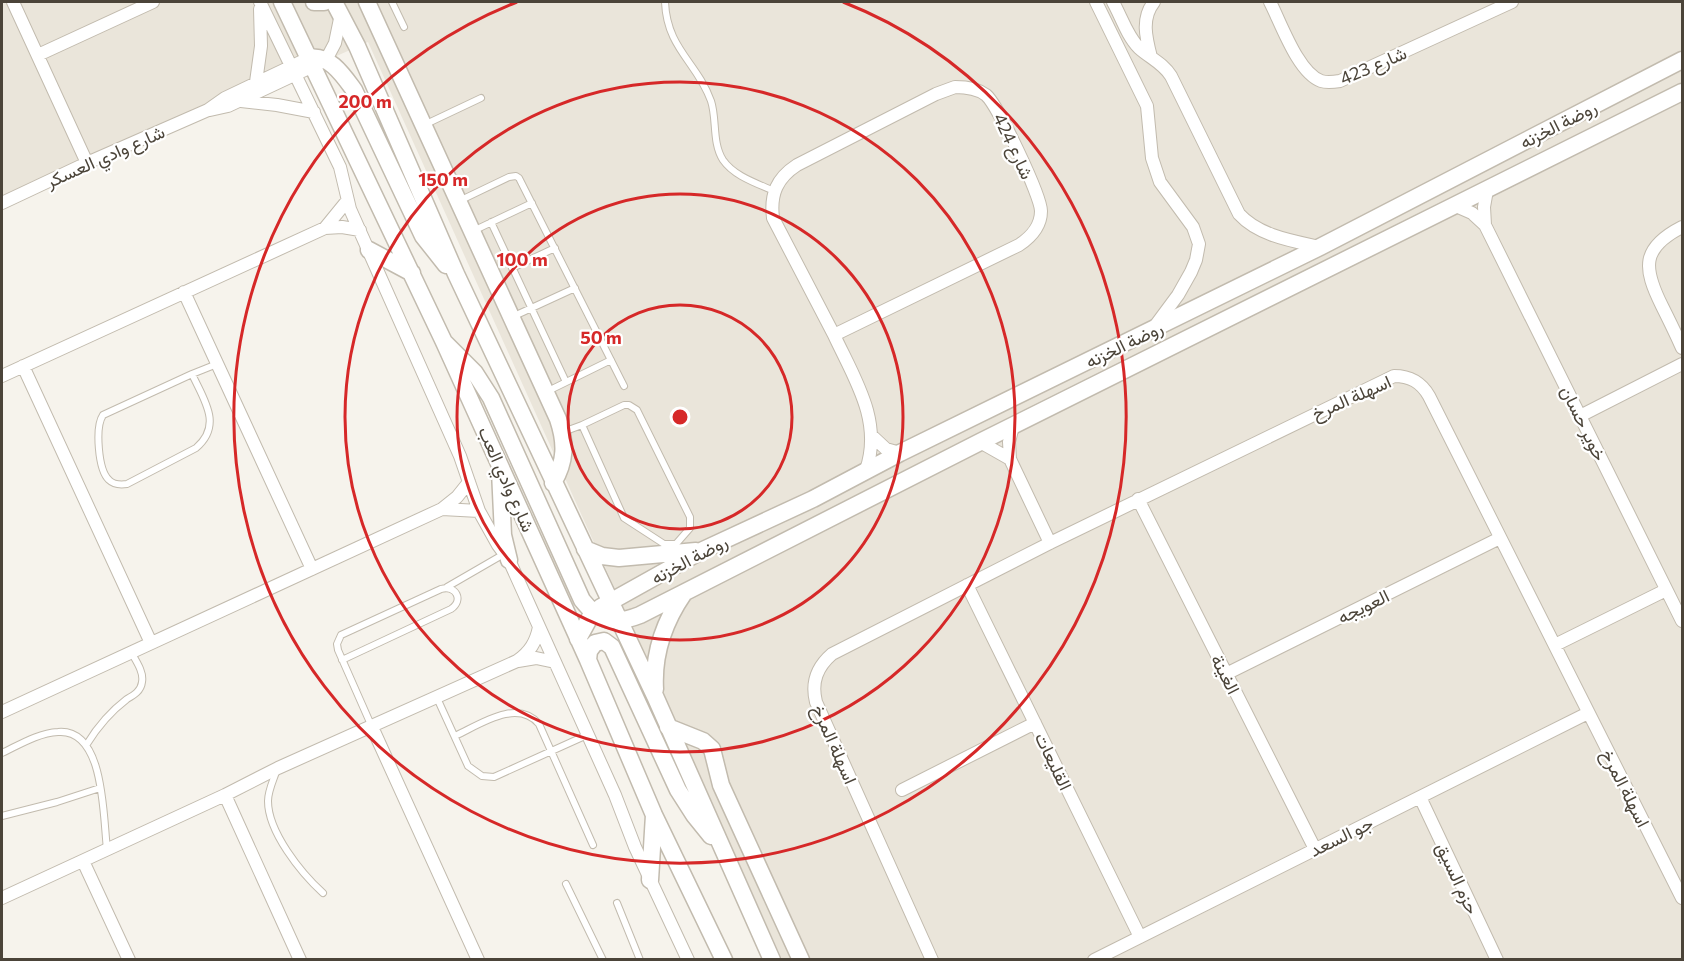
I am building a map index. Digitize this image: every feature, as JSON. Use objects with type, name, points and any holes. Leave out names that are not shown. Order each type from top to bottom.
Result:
[{"type":"street","points":[[13,2],[87,163]]},
{"type":"street","points":[[38,55],[153,2]]},
{"type":"street","points":[[259,2],[340,167],[347,201],[460,456],[479,511],[487,528],[507,557],[588,735],[650,880],[688,960]]},
{"type":"street","points":[[256,82],[261,46],[259,2]]},
{"type":"street","name":"شارع وادي العب","points":[[282,2],[316,62],[499,461],[654,814],[724,960]]},
{"type":"street","points":[[314,2],[324,2]]},
{"type":"street","points":[[367,2],[563,433],[564,459],[553,483]]},
{"type":"street","points":[[1096,2],[1148,106],[1152,158],[1160,182],[1193,227],[1199,244],[1191,272],[1173,303],[1151,331]]},
{"type":"street","points":[[1113,2],[1136,44],[1166,68],[1172,76],[1239,214],[1257,229],[1320,247]]},
{"type":"street","points":[[1151,57],[1145,26],[1146,15],[1154,2]]},
{"type":"street","name":"شارع 423","points":[[1270,2],[1303,67],[1323,82],[1340,81],[1512,2]]},
{"type":"street","points":[[338,8],[335,43],[316,62],[337,69],[354,90],[423,236],[443,262],[456,274]]},
{"type":"street","points":[[338,8],[357,46],[456,274],[655,696],[772,960]]},
{"type":"street","name":"روضة الخزنه","points":[[578,639],[594,613],[703,550],[813,499],[900,453],[1320,247],[1683,60]]},
{"type":"street","name":"شارع وادي العسكر","points":[[2,203],[208,110],[256,82],[316,62]]},
{"type":"street","name":"شارع وادي العسكر","points":[[208,110],[222,109],[240,101],[294,70]]},
{"type":"street","name":"شارع 424","points":[[774,190],[787,172],[797,165],[945,89],[966,87],[985,94],[993,102],[1039,201],[1040,221],[1028,239],[834,335]]},
{"type":"street","name":"روضة الخزنه","points":[[620,622],[640,615],[980,442],[1683,92]]},
{"type":"street","points":[[240,101],[315,112]]},
{"type":"street","points":[[774,190],[771,206],[776,224],[834,335],[866,404],[872,435],[871,453],[866,470]]},
{"type":"street","name":"خوير حسان","points":[[1485,225],[1484,207],[1487,190]]},
{"type":"street","points":[[325,228],[347,201]]},
{"type":"street","name":"خوير حسان","points":[[1456,206],[1472,213],[1485,225],[1683,621]]},
{"type":"street","points":[[2,376],[325,228],[342,227],[360,230]]},
{"type":"street","points":[[1683,227],[1664,237],[1658,243],[1648,268],[1651,285],[1683,348]]},
{"type":"street","points":[[369,250],[412,273]]},
{"type":"street","points":[[184,292],[312,569]]},
{"type":"street","points":[[444,342],[475,373],[490,398],[578,592],[594,613],[602,618],[620,622]]},
{"type":"street","points":[[1580,417],[1683,364]]},
{"type":"street","points":[[22,366],[151,643]]},
{"type":"street","name":"اسهلة المرخ","points":[[932,960],[816,702],[814,684],[820,667],[832,654],[1138,499],[1384,379],[1403,376],[1412,378],[1425,388],[1683,898]]},
{"type":"street","points":[[1013,426],[1009,442],[1010,459],[1050,543]]},
{"type":"street","points":[[872,435],[886,449],[900,453]]},
{"type":"street","points":[[980,442],[1010,459]]},
{"type":"street","points":[[499,461],[503,535],[507,557]]},
{"type":"street","points":[[2,712],[442,509],[457,497],[469,482]]},
{"type":"street","points":[[813,499],[825,521]]},
{"type":"street","name":"الغينة","points":[[1138,499],[1315,849]]},
{"type":"street","points":[[442,509],[479,511]]},
{"type":"street","name":"العويجه","points":[[1226,674],[1500,538]]},
{"type":"street","points":[[585,549],[602,556],[619,558],[703,550]]},
{"type":"street","name":"القليعات","points":[[967,585],[1140,937]]},
{"type":"street","points":[[1555,645],[1666,590]]},
{"type":"street","points":[[655,696],[655,665],[660,641],[668,619],[684,592]]},
{"type":"street","points":[[2,898],[225,795],[278,768],[517,661],[530,650],[539,627]]},
{"type":"street","points":[[588,660],[589,651],[595,643],[604,641],[612,647],[678,790],[694,815],[723,850]]},
{"type":"street","points":[[517,661],[536,658],[555,662]]},
{"type":"street","name":"جو السعد","points":[[1094,960],[1588,713]]},
{"type":"street","points":[[902,790],[1035,723]]},
{"type":"street","points":[[668,726],[704,741],[712,749],[721,785],[801,960]]},
{"type":"street","points":[[372,727],[477,960]]},
{"type":"street","points":[[225,795],[300,960]]},
{"type":"street","name":"حزم السيق","points":[[1420,797],[1497,960]]},
{"type":"street","points":[[650,880],[654,814]]},
{"type":"street","points":[[83,861],[129,960]]},
{"type":"lane","points":[[392,2],[404,27]]},
{"type":"lane","points":[[665,2],[667,21],[673,39],[710,100],[721,158],[729,168],[774,190]]},
{"type":"lane","points":[[423,125],[481,98]]},
{"type":"lane","points":[[459,202],[509,177],[516,176],[521,181],[624,386]]},
{"type":"lane","points":[[472,231],[532,203]]},
{"type":"lane","points":[[491,222],[566,382]]},
{"type":"lane","points":[[512,268],[555,248]]},
{"type":"lane","points":[[512,317],[575,288]]},
{"type":"lane","points":[[546,392],[611,360]]},
{"type":"lane","points":[[192,374],[210,414],[210,427],[205,439],[196,448],[127,484],[111,482],[103,468],[98,432],[103,415],[192,374],[217,364]]},
{"type":"lane","points":[[563,433],[624,405],[637,410],[691,520],[690,528],[680,541],[672,545],[664,544],[624,518],[582,425]]},
{"type":"lane","points":[[372,727],[337,644],[345,632],[447,587],[507,557]]},
{"type":"lane","points":[[342,660],[456,606],[457,594],[453,589],[447,587]]},
{"type":"lane","points":[[87,744],[103,720],[138,692],[141,687],[142,675],[131,652]]},
{"type":"lane","points":[[437,698],[468,766],[477,774],[488,777],[499,775],[588,735]]},
{"type":"lane","points":[[455,736],[516,711],[535,719],[593,845]]},
{"type":"lane","points":[[2,753],[39,736],[60,731],[71,733],[87,744],[100,788],[107,850]]},
{"type":"lane","points":[[278,768],[268,797],[271,818],[281,840],[297,864],[323,893]]},
{"type":"lane","points":[[2,816],[100,788]]},
{"type":"lane","points":[[566,884],[603,960]]},
{"type":"lane","points":[[617,903],[640,960]]},
{"type":"shaded area","points":[[2,2],[1682,2],[1682,959],[782,959],[368,42],[2,205]]}]
